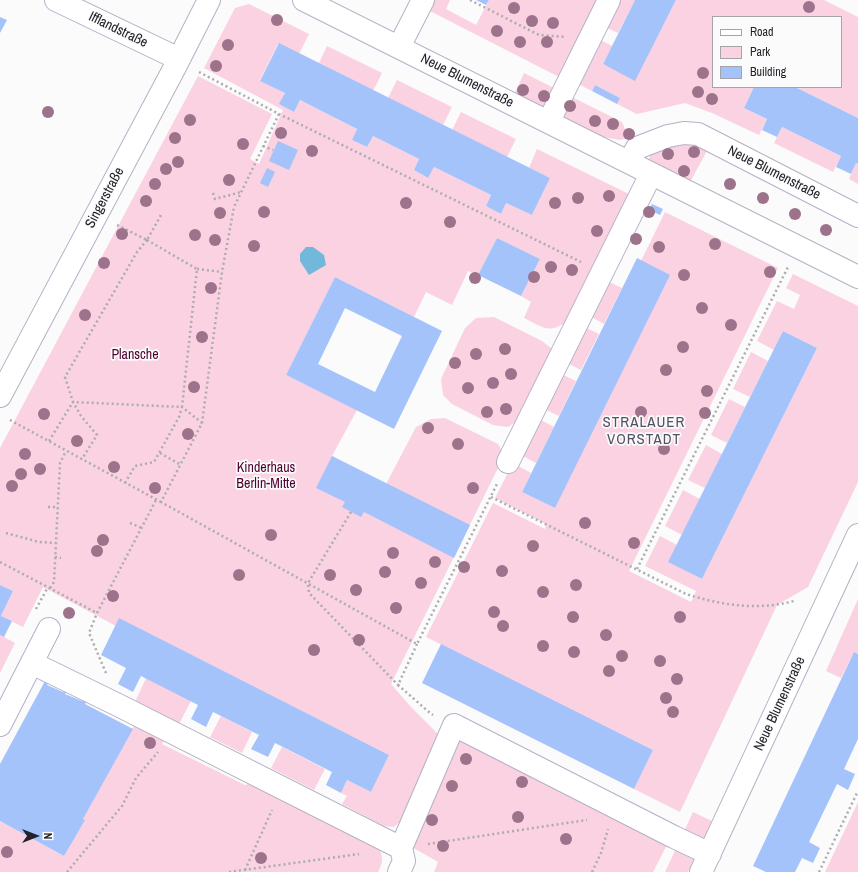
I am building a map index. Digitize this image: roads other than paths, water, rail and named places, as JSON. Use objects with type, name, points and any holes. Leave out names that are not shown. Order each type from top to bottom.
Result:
[{"type":"street","name":"Ifflandstraße","points":[[56,0],[187,65]]},
{"type":"street","name":"Singerstraße","points":[[0,396],[187,65],[209,0]]},
{"type":"street","name":"Neue Blumenstraße","points":[[304,0],[399,46],[858,277]]},
{"type":"street","points":[[399,46],[423,0]]},
{"type":"street","points":[[549,121],[609,0]]},
{"type":"street","name":"Neue Blumenstraße","points":[[629,162],[637,148],[668,136],[684,133],[698,134],[858,216]]},
{"type":"street","points":[[508,462],[601,272],[651,174]]},
{"type":"street","name":"Neue Blumenstraße","points":[[706,863],[858,535]]},
{"type":"street","points":[[0,725],[49,629]]},
{"type":"street","points":[[32,663],[401,848]]},
{"type":"street","points":[[399,872],[404,861],[401,848],[454,725],[614,806],[706,863]]},
{"type":"water","points":[[306,247],[313,247],[324,255],[326,265],[309,275],[300,261],[300,254]]},
{"type":"district","name":"STRALAUER VORSTADT","points":[[644,432]]},
{"type":"park label","name":"Plansche","points":[[135,355]]},
{"type":"park label","name":"Kinderhaus Berlin-Mitte","points":[[266,476]]}]
